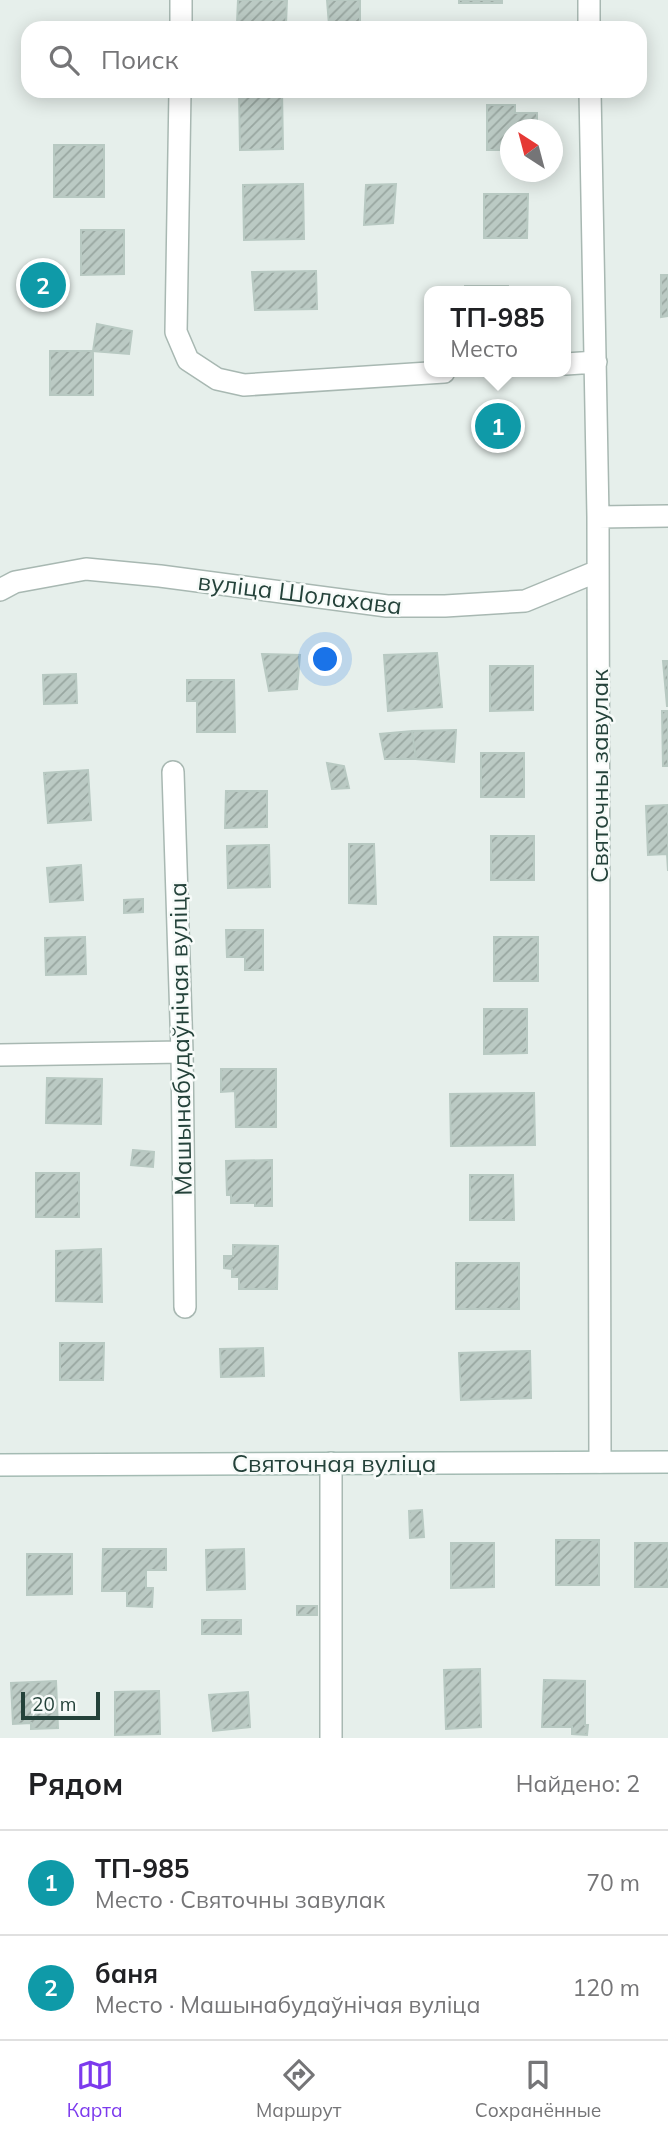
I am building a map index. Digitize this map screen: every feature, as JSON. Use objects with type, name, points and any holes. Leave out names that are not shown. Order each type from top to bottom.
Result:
[{"type":"street","points":[[181,0],[181,21]]},
{"type":"street","points":[[589,0],[589,21]]},
{"type":"street","points":[[180,98],[176,332],[188,360],[217,379],[244,385],[424,373]]},
{"type":"street","name":"Святочны завулак","points":[[590,98],[598,517],[600,1462]]},
{"type":"street","points":[[571,364],[596,362]]},
{"type":"street","points":[[598,517],[668,516]]},
{"type":"street","name":"вуліца Шолахава","points":[[0,590],[15,582],[86,569],[387,606],[445,606],[525,601],[598,570]]},
{"type":"street","name":"Машынабудаўнічая вуліца","points":[[173,772],[182,1052],[185,1307]]},
{"type":"street","points":[[0,1055],[182,1052]]},
{"type":"street","name":"Святочная вуліца","points":[[0,1465],[668,1462]]},
{"type":"street","points":[[331,1464],[331,1738]]},
{"type":"building","points":[[238,0],[287,0],[286,21],[237,21]]},
{"type":"building","points":[[327,0],[360,0],[360,21],[329,21]]},
{"type":"building","points":[[459,0],[502,0],[502,3],[459,3]]},
{"type":"building","points":[[239,98],[282,98],[283,149],[240,150]]},
{"type":"building","points":[[487,105],[515,105],[515,113],[537,113],[537,119],[500,119],[500,150],[487,150]]},
{"type":"building","points":[[54,145],[104,145],[104,197],[54,197]]},
{"type":"building","points":[[303,184],[304,239],[244,240],[243,185]]},
{"type":"building","points":[[396,184],[393,223],[364,225],[366,185]]},
{"type":"building","points":[[484,194],[528,194],[527,238],[484,238]]},
{"type":"building","points":[[81,230],[124,230],[124,274],[81,275]]},
{"type":"building","points":[[32,268],[54,268],[54,302],[32,302]]},
{"type":"building","points":[[316,271],[317,309],[255,310],[252,272]]},
{"type":"building","points":[[661,275],[668,275],[668,316],[661,317]]},
{"type":"building","points":[[97,324],[132,331],[129,354],[93,351]]},
{"type":"building","points":[[50,351],[93,351],[93,395],[50,395]]},
{"type":"building","points":[[486,412],[510,412],[511,439],[486,440]]},
{"type":"building","points":[[437,653],[442,707],[388,711],[384,655]]},
{"type":"building","points":[[262,654],[300,655],[297,689],[269,691]]},
{"type":"building","points":[[663,661],[668,661],[668,706],[667,706]]},
{"type":"building","points":[[490,666],[533,666],[533,710],[490,711]]},
{"type":"building","points":[[76,674],[77,703],[44,704],[43,675]]},
{"type":"building","points":[[187,680],[234,680],[235,732],[197,732],[197,701],[187,701]]},
{"type":"building","points":[[662,711],[668,711],[668,766],[663,766]]},
{"type":"building","points":[[456,730],[454,762],[416,759],[412,731]]},
{"type":"building","points":[[412,731],[416,759],[385,759],[380,734]]},
{"type":"building","points":[[481,753],[524,753],[524,797],[481,797]]},
{"type":"building","points":[[327,763],[344,766],[349,788],[332,789]]},
{"type":"building","points":[[88,770],[91,820],[48,823],[44,773]]},
{"type":"building","points":[[226,791],[267,791],[267,827],[225,828]]},
{"type":"building","points":[[668,805],[668,871],[667,854],[648,855],[646,806]]},
{"type":"building","points":[[491,836],[534,836],[534,880],[491,880]]},
{"type":"building","points":[[349,844],[374,844],[376,904],[349,903]]},
{"type":"building","points":[[269,845],[270,887],[228,888],[227,846]]},
{"type":"building","points":[[81,865],[83,900],[50,902],[47,868]]},
{"type":"building","points":[[143,899],[143,912],[124,913],[124,900]]},
{"type":"building","points":[[226,930],[263,930],[263,970],[245,970],[245,957],[227,957]]},
{"type":"building","points":[[85,937],[86,974],[46,975],[45,938]]},
{"type":"building","points":[[494,937],[538,937],[538,981],[494,981]]},
{"type":"building","points":[[484,1009],[527,1009],[527,1053],[484,1054]]},
{"type":"building","points":[[221,1069],[276,1069],[276,1127],[236,1127],[235,1091],[221,1092]]},
{"type":"building","points":[[47,1078],[102,1079],[101,1124],[46,1123]]},
{"type":"building","points":[[534,1093],[535,1145],[451,1146],[450,1094]]},
{"type":"building","points":[[133,1150],[154,1152],[153,1167],[131,1165]]},
{"type":"building","points":[[272,1160],[272,1206],[231,1203],[231,1195],[227,1195],[226,1161]]},
{"type":"building","points":[[36,1173],[79,1173],[79,1217],[36,1217]]},
{"type":"building","points":[[470,1175],[513,1175],[514,1220],[470,1220]]},
{"type":"building","points":[[233,1245],[278,1246],[277,1289],[239,1289],[239,1277],[232,1277],[232,1269],[224,1268],[224,1256],[233,1256]]},
{"type":"building","points":[[101,1249],[102,1302],[56,1301],[56,1251]]},
{"type":"building","points":[[456,1263],[519,1263],[519,1309],[456,1309]]},
{"type":"building","points":[[60,1343],[104,1343],[103,1380],[60,1380]]},
{"type":"building","points":[[263,1348],[264,1376],[221,1377],[220,1349]]},
{"type":"building","points":[[530,1351],[531,1398],[461,1400],[459,1353]]},
{"type":"building","points":[[422,1510],[424,1537],[410,1538],[409,1511]]},
{"type":"building","points":[[556,1540],[599,1540],[599,1585],[556,1585]]},
{"type":"building","points":[[451,1543],[494,1543],[494,1587],[451,1588]]},
{"type":"building","points":[[635,1543],[668,1543],[668,1587],[635,1587]]},
{"type":"building","points":[[103,1549],[166,1549],[166,1570],[146,1570],[146,1588],[153,1588],[152,1607],[127,1606],[127,1591],[102,1591]]},
{"type":"building","points":[[244,1549],[245,1589],[207,1590],[206,1550]]},
{"type":"building","points":[[27,1554],[72,1554],[72,1594],[27,1595]]},
{"type":"building","points":[[297,1606],[317,1606],[317,1615],[297,1615]]},
{"type":"building","points":[[202,1620],[241,1620],[241,1634],[202,1634]]},
{"type":"building","points":[[480,1669],[481,1727],[446,1729],[444,1670]]},
{"type":"building","points":[[544,1680],[585,1681],[587,1735],[572,1734],[572,1727],[542,1727]]},
{"type":"building","points":[[56,1681],[58,1728],[31,1729],[31,1723],[13,1724],[11,1683]]},
{"type":"building","points":[[159,1691],[160,1734],[115,1735],[115,1692]]},
{"type":"building","points":[[248,1692],[250,1727],[213,1731],[209,1695]]},
{"type":"place","name":"баня","points":[[43,285]]},
{"type":"place","name":"ТП-985","points":[[498,426]]}]
